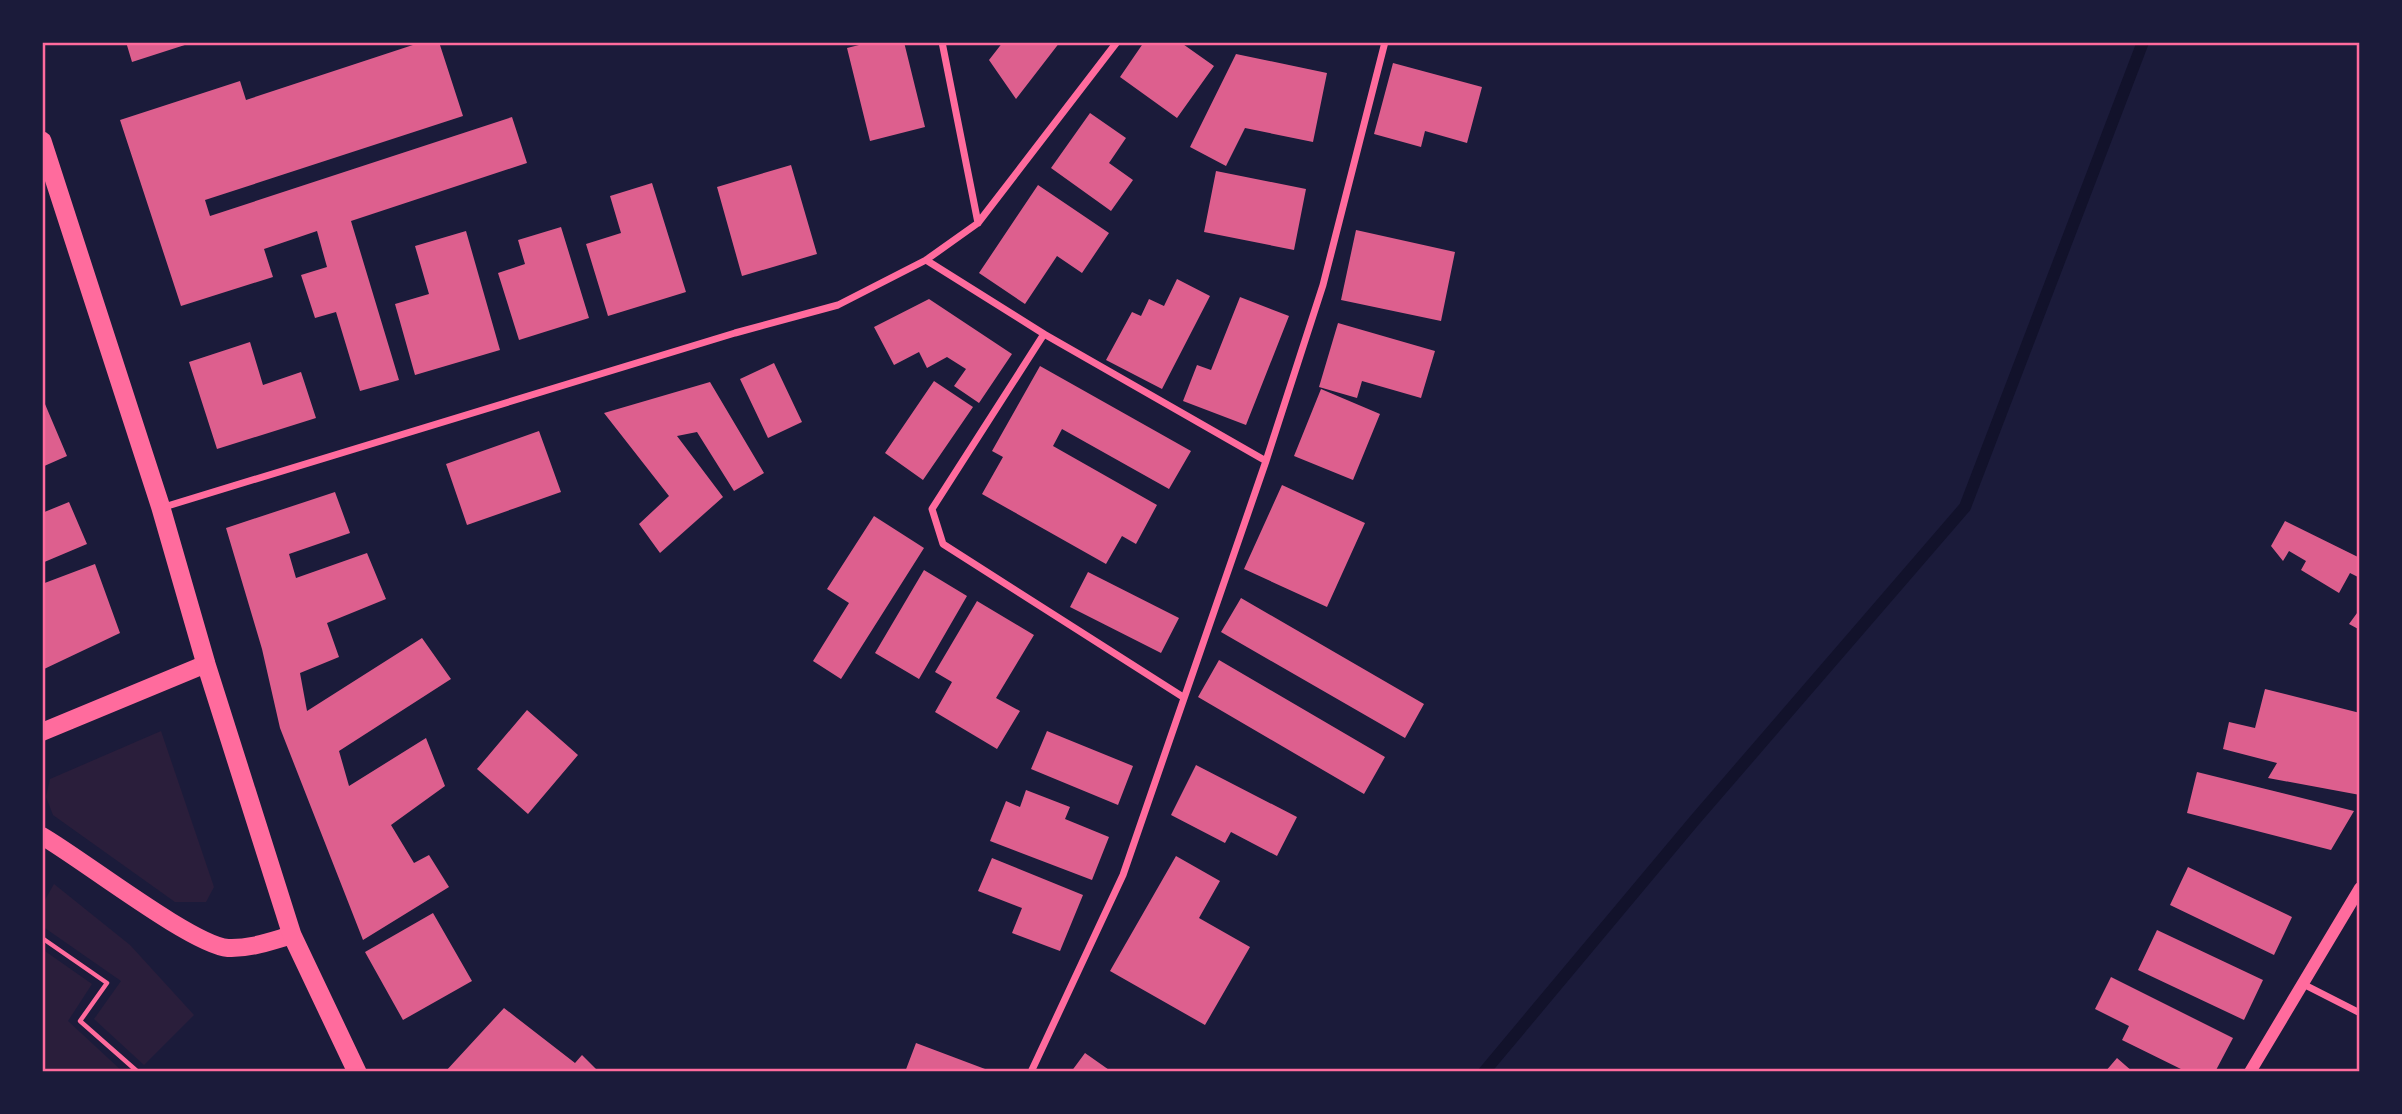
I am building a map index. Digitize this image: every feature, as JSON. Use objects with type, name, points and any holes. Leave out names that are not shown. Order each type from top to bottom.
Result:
[{"type":"highway","points":[[42,141],[161,508],[206,664],[292,934],[357,1072]]},
{"type":"main road","points":[[42,732],[206,664]]},
{"type":"main road","points":[[42,836],[200,939],[227,948],[256,946],[292,934]]},
{"type":"street","points":[[942,42],[978,223]]},
{"type":"street","points":[[161,508],[736,333],[838,305],[926,260],[978,223],[1117,42]]},
{"type":"street","points":[[1031,1072],[1123,875],[1266,461],[1323,285],[1385,42]]},
{"type":"street","points":[[926,260],[1044,334],[1266,461]]},
{"type":"street","points":[[1044,334],[932,509],[943,544],[1183,697]]},
{"type":"street","points":[[2250,1072],[2360,888]]},
{"type":"street","points":[[2303,984],[2360,1013]]},
{"type":"path","points":[[42,938],[107,983],[80,1021],[138,1072]]},
{"type":"shaded area","points":[[161,731],[214,887],[206,902],[175,902],[53,815],[46,797],[50,779]]},
{"type":"shaded area","points":[[54,884],[130,945],[194,1015],[144,1065],[94,1019],[121,981],[42,926],[42,905]]},
{"type":"shaded area","points":[[42,949],[92,984],[68,1021],[123,1072],[42,1072]]},
{"type":"building","points":[[126,42],[191,42],[191,43],[132,62]]},
{"type":"building","points":[[422,42],[439,42],[463,116],[205,200],[210,216],[512,117],[527,163],[351,221],[399,380],[360,391],[336,312],[315,318],[301,275],[327,267],[317,231],[264,249],[273,277],[181,306],[120,120],[240,81],[246,100]]},
{"type":"building","points":[[871,42],[904,42],[925,127],[870,141],[847,48]]},
{"type":"building","points":[[1003,42],[1060,42],[1016,99],[989,60]]},
{"type":"building","points":[[1144,42],[1180,42],[1214,66],[1177,118],[1120,77]]},
{"type":"building","points":[[1236,54],[1327,73],[1313,142],[1245,128],[1226,166],[1190,147]]},
{"type":"building","points":[[1393,63],[1482,87],[1467,143],[1425,131],[1421,147],[1374,134]]},
{"type":"building","points":[[1090,113],[1126,138],[1109,163],[1133,180],[1111,211],[1051,168]]},
{"type":"building","points":[[791,165],[817,254],[742,276],[717,187]]},
{"type":"building","points":[[1216,171],[1306,189],[1294,250],[1204,232]]},
{"type":"building","points":[[652,183],[686,292],[608,316],[586,244],[621,233],[610,196]]},
{"type":"building","points":[[1038,185],[1109,233],[1082,273],[1057,256],[1025,304],[979,273]]},
{"type":"building","points":[[561,227],[589,318],[519,340],[498,273],[525,264],[518,240]]},
{"type":"building","points":[[1356,230],[1455,252],[1441,321],[1341,300]]},
{"type":"building","points":[[466,231],[500,350],[415,375],[395,304],[429,294],[415,246]]},
{"type":"building","points":[[1177,279],[1210,296],[1162,389],[1106,360],[1132,312],[1141,316],[1149,299],[1164,306]]},
{"type":"building","points":[[1240,297],[1289,316],[1246,425],[1183,401],[1197,365],[1211,370]]},
{"type":"building","points":[[929,299],[1012,354],[979,403],[954,386],[966,369],[947,357],[927,368],[919,352],[894,365],[874,327]]},
{"type":"building","points":[[1338,323],[1435,351],[1421,398],[1362,381],[1357,398],[1319,387]]},
{"type":"building","points":[[250,342],[263,385],[301,372],[316,418],[217,449],[189,362]]},
{"type":"building","points":[[774,363],[802,422],[768,438],[740,379]]},
{"type":"building","points":[[1040,366],[1191,451],[1169,489],[1062,429],[1053,446],[1157,505],[1136,544],[1122,536],[1106,564],[982,494],[1003,457],[992,451]]},
{"type":"building","points":[[934,381],[973,407],[923,480],[885,453]]},
{"type":"building","points":[[710,382],[764,473],[734,491],[697,432],[677,436],[723,497],[660,553],[639,524],[669,496],[604,413]]},
{"type":"building","points":[[1321,389],[1380,414],[1353,480],[1294,456]]},
{"type":"building","points":[[42,397],[67,456],[42,467]]},
{"type":"building","points":[[539,431],[561,492],[467,525],[446,464]]},
{"type":"building","points":[[1282,485],[1365,523],[1327,607],[1244,569]]},
{"type":"building","points":[[335,492],[350,533],[289,554],[296,578],[367,553],[386,599],[327,623],[339,657],[300,673],[307,711],[422,638],[451,679],[339,751],[349,786],[426,738],[445,786],[391,825],[414,863],[429,855],[449,887],[363,940],[280,728],[262,649],[226,528]]},
{"type":"building","points":[[69,502],[87,544],[42,563],[42,513]]},
{"type":"building","points":[[874,516],[924,548],[841,679],[813,661],[849,603],[827,589]]},
{"type":"building","points":[[2285,521],[2360,558],[2360,578],[2350,573],[2339,593],[2301,570],[2306,561],[2289,551],[2283,561],[2271,546]]},
{"type":"building","points":[[95,564],[120,633],[42,670],[42,584]]},
{"type":"building","points":[[924,570],[967,596],[919,679],[875,653]]},
{"type":"building","points":[[1088,572],[1179,618],[1161,653],[1070,607]]},
{"type":"building","points":[[1241,598],[1424,704],[1405,738],[1221,632]]},
{"type":"building","points":[[977,601],[1034,635],[996,698],[1020,711],[997,749],[935,712],[952,682],[935,672]]},
{"type":"building","points":[[2360,609],[2360,630],[2349,624]]},
{"type":"building","points":[[1219,660],[1385,757],[1364,794],[1198,697]]},
{"type":"building","points":[[2265,689],[2360,713],[2360,795],[2268,778],[2277,763],[2223,749],[2229,722],[2255,728]]},
{"type":"building","points":[[527,710],[578,755],[528,814],[477,769]]},
{"type":"building","points":[[1047,731],[1133,766],[1118,805],[1031,769]]},
{"type":"building","points":[[1196,765],[1297,817],[1277,856],[1231,832],[1225,843],[1171,815]]},
{"type":"building","points":[[2197,772],[2354,811],[2331,850],[2187,813]]},
{"type":"building","points":[[1026,790],[1070,807],[1065,819],[1109,837],[1092,880],[990,841],[1006,801],[1020,807]]},
{"type":"building","points":[[1176,856],[1220,881],[1199,918],[1250,947],[1205,1025],[1110,971]]},
{"type":"building","points":[[992,858],[1083,895],[1060,951],[1012,933],[1022,908],[978,891]]},
{"type":"building","points":[[2188,867],[2292,917],[2274,955],[2170,905]]},
{"type":"building","points":[[433,913],[472,981],[403,1020],[365,952]]},
{"type":"building","points":[[2157,930],[2263,980],[2244,1020],[2138,970]]},
{"type":"building","points":[[2111,977],[2233,1038],[2215,1072],[2187,1072],[2122,1040],[2129,1026],[2095,1009]]},
{"type":"building","points":[[504,1008],[575,1063],[582,1055],[599,1072],[445,1072]]},
{"type":"building","points":[[916,1043],[993,1072],[905,1072]]},
{"type":"building","points":[[1085,1053],[1112,1072],[1071,1072]]},
{"type":"building","points":[[2117,1058],[2133,1072],[2105,1072]]},
{"type":"waterway","points":[[1484,1072],[1694,821],[1965,507],[2143,42]]}]
